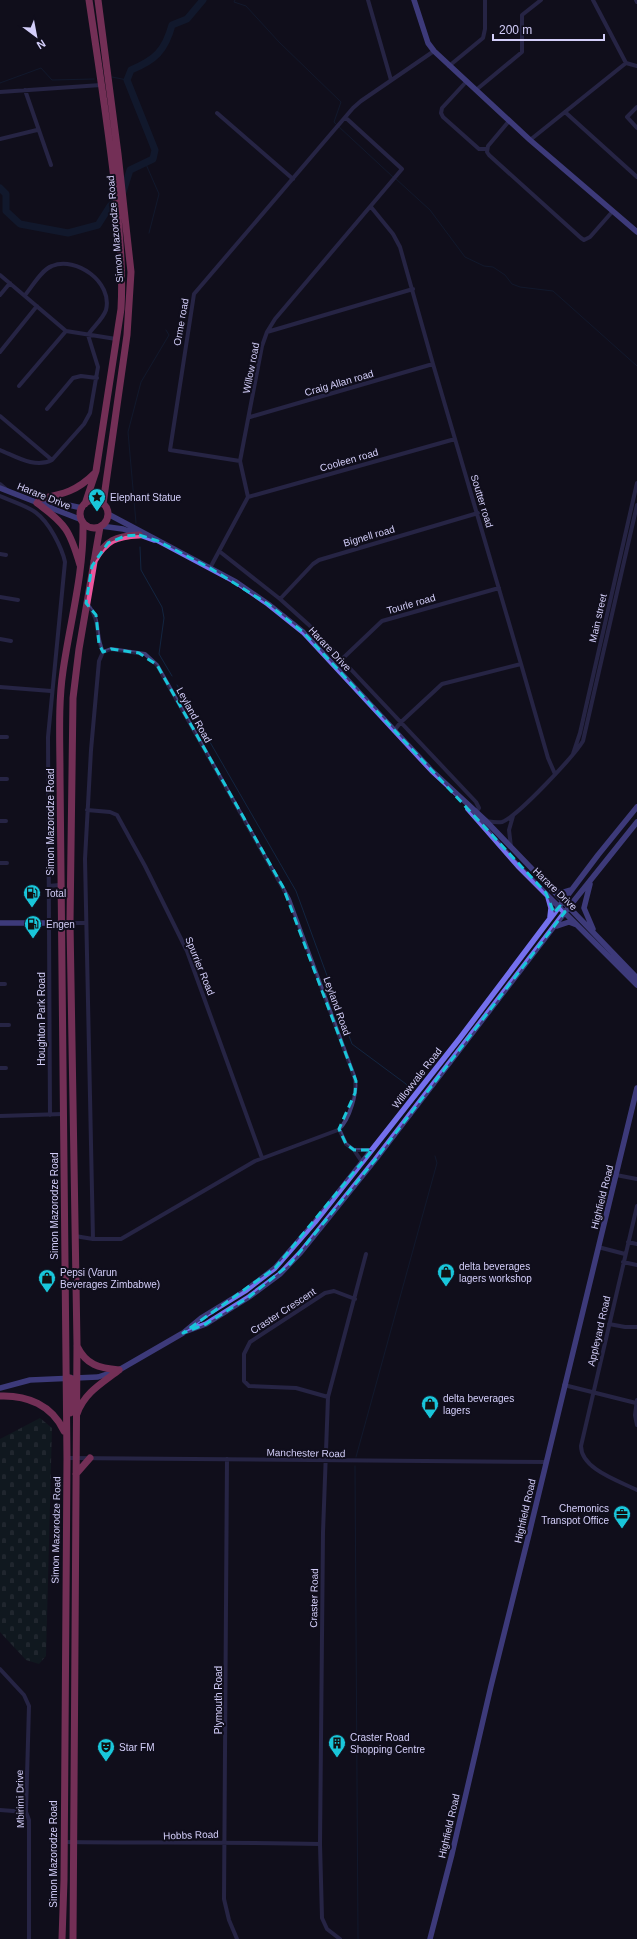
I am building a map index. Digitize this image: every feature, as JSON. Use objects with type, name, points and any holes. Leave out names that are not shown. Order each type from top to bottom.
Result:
[{"type":"highway","name":"Simon Mazorodze Road","points":[[89,0],[101,85],[117,172]]},
{"type":"highway","name":"Simon Mazorodze Road","points":[[98,0],[121,208],[130,272],[130,312],[103,504]]},
{"type":"highway","name":"Simon Mazorodze Road","points":[[73,1939],[76,1458],[75,1419],[70,1378],[63,1114],[59,885],[61,690],[83,549],[82,522],[80,514],[96,472],[116,339],[122,289],[121,208]]},
{"type":"highway","points":[[38,501],[76,489],[96,472]]},
{"type":"highway","points":[[38,501],[66,528],[74,545],[80,567]]},
{"type":"highway","points":[[84,506],[94,501],[103,504],[108,514]]},
{"type":"highway","name":"Simon Mazorodze Road","points":[[62,1939],[64,1880],[66,1435],[70,1378],[77,1344],[70,923],[73,698],[75,674],[92,566],[101,526],[108,514]]},
{"type":"highway","points":[[82,522],[91,528],[101,526]]},
{"type":"highway","points":[[92,566],[101,550],[114,539],[125,536],[139,535]]},
{"type":"highway","points":[[77,1344],[82,1355],[90,1364],[102,1368],[119,1370]]},
{"type":"highway","points":[[75,1419],[84,1399],[119,1370]]},
{"type":"highway","points":[[0,1396],[21,1397],[39,1403],[56,1417],[66,1435]]},
{"type":"highway","points":[[66,1493],[72,1480],[72,1462],[76,1458]]},
{"type":"highway","points":[[76,1474],[90,1458]]},
{"type":"highway","points":[[64,1880],[69,1867],[69,1850],[73,1842]]},
{"type":"street","points":[[368,0],[391,80]]},
{"type":"street","points":[[414,0],[428,43],[434,52],[530,140],[637,232]]},
{"type":"street","points":[[449,66],[482,38],[485,29],[485,0]]},
{"type":"street","points":[[476,90],[522,52],[522,15],[541,0]]},
{"type":"street","points":[[593,0],[626,63],[637,66]]},
{"type":"street","points":[[346,118],[361,101],[434,52]]},
{"type":"street","points":[[530,140],[626,63]]},
{"type":"street","points":[[466,82],[442,108],[441,113],[443,117],[479,149],[487,149]]},
{"type":"street","points":[[0,92],[101,85]]},
{"type":"street","points":[[25,90],[51,165]]},
{"type":"street","points":[[637,108],[626,116],[637,128]]},
{"type":"street","points":[[565,112],[637,177]]},
{"type":"street","points":[[217,113],[293,179]]},
{"type":"street","name":"Orme road","points":[[240,461],[170,450],[192,300],[198,289],[346,118]]},
{"type":"street","name":"Willow road","points":[[248,497],[240,461],[250,417],[262,346],[267,332],[274,319],[402,169],[346,118]]},
{"type":"street","points":[[487,149],[509,121]]},
{"type":"street","points":[[0,139],[38,130]]},
{"type":"street","points":[[487,149],[487,152],[491,158],[581,238],[587,239],[590,237],[612,212]]},
{"type":"street","name":"Soutter road","points":[[371,207],[397,240],[413,289],[433,364],[478,513],[548,758],[555,774]]},
{"type":"street","points":[[25,295],[49,267],[60,264],[75,264],[100,283],[107,294],[105,311],[88,335]]},
{"type":"street","points":[[0,275],[66,331],[116,339]]},
{"type":"street","points":[[0,295],[10,283]]},
{"type":"street","points":[[267,332],[413,289]]},
{"type":"street","points":[[0,352],[37,306]]},
{"type":"street","points":[[19,386],[66,331]]},
{"type":"street","points":[[0,450],[32,463],[45,463],[52,460],[87,419],[93,401],[98,367],[88,335]]},
{"type":"street","name":"Craig Allan road","points":[[250,417],[433,364]]},
{"type":"street","points":[[47,410],[73,378],[81,376],[97,378]]},
{"type":"street","points":[[0,417],[52,460]]},
{"type":"street","name":"Cooleen road","points":[[248,497],[455,439]]},
{"type":"street","name":"Main street","points":[[573,756],[584,718],[637,483]]},
{"type":"street","points":[[0,484],[10,492]]},
{"type":"street","name":"Harare Drive","points":[[0,488],[38,501],[82,522]]},
{"type":"street","name":"Houghton Park Road","points":[[0,496],[30,509],[43,517],[62,549],[65,562],[51,691],[48,737],[50,923],[48,1018],[50,1115]]},
{"type":"street","points":[[210,568],[248,497]]},
{"type":"street","points":[[38,501],[84,506]]},
{"type":"street","name":"Main street","points":[[485,820],[500,822],[513,816],[573,756],[586,735],[637,505]]},
{"type":"street","name":"Bignell road","points":[[280,599],[309,568],[319,560],[478,513]]},
{"type":"street","name":"Harare Drive","points":[[108,514],[210,568],[268,604],[303,632],[394,731],[463,802],[518,866],[546,893],[561,904],[597,936],[636,977]]},
{"type":"street","name":"Harare Drive","points":[[101,526],[123,529],[158,541]]},
{"type":"street","points":[[219,551],[280,599],[309,626],[476,802],[479,808],[476,812]]},
{"type":"street","points":[[0,554],[6,555]]},
{"type":"street","name":"Tourle road","points":[[342,660],[382,621],[499,588]]},
{"type":"street","points":[[0,597],[18,600]]},
{"type":"street","points":[[86,603],[96,615],[98,640],[103,652],[99,661],[96,688],[85,859],[93,1239]]},
{"type":"street","points":[[0,640],[11,641]]},
{"type":"street","name":"Leyland Road","points":[[103,652],[111,649],[139,653],[149,657],[157,665],[283,887],[315,966],[356,1081],[355,1093],[340,1129]]},
{"type":"street","points":[[394,731],[400,723],[442,684],[521,664]]},
{"type":"street","points":[[0,687],[51,691]]},
{"type":"street","points":[[0,738],[7,737]]},
{"type":"street","points":[[0,779],[7,779]]},
{"type":"street","name":"Harare Drive","points":[[463,802],[485,820],[552,890],[561,904]]},
{"type":"street","name":"Willowvale Road","points":[[183,1333],[201,1318],[245,1291],[275,1268],[304,1236],[460,1038],[572,889],[637,807]]},
{"type":"street","name":"Spurrier Road","points":[[87,810],[110,812],[117,815],[145,866],[186,951],[262,1158]]},
{"type":"street","points":[[512,849],[509,830],[513,816]]},
{"type":"street","points":[[0,821],[6,821]]},
{"type":"street","name":"Willowvale Road","points":[[0,1388],[30,1380],[98,1376],[119,1370],[183,1333],[206,1324],[249,1297],[290,1264],[375,1160],[552,929],[637,822]]},
{"type":"street","points":[[0,863],[7,863]]},
{"type":"street","points":[[590,882],[584,908],[586,917],[597,936]]},
{"type":"street","points":[[49,886],[59,885]]},
{"type":"street","points":[[552,890],[564,893],[572,889]]},
{"type":"street","points":[[546,893],[551,908],[550,919]]},
{"type":"street","name":"Harare Drive","points":[[567,910],[580,927],[637,986]]},
{"type":"street","points":[[552,929],[562,923],[569,922],[580,927]]},
{"type":"street","points":[[0,923],[86,923]]},
{"type":"street","points":[[0,984],[5,984]]},
{"type":"street","points":[[0,1025],[9,1025]]},
{"type":"street","points":[[0,1068],[6,1068]]},
{"type":"street","name":"Highfield Road","points":[[430,1939],[452,1854],[491,1686],[637,1088]]},
{"type":"street","points":[[0,1116],[63,1114]]},
{"type":"street","points":[[75,1236],[93,1239],[117,1240],[125,1237],[262,1158],[340,1129],[346,1144],[354,1150],[362,1162]]},
{"type":"street","points":[[354,1150],[372,1150]]},
{"type":"street","points":[[616,1175],[637,1179]]},
{"type":"street","name":"Appleyard Road","points":[[637,1206],[592,1392],[581,1446],[581,1454],[584,1460],[595,1468],[637,1490]]},
{"type":"street","points":[[628,1242],[637,1244]]},
{"type":"street","points":[[598,1247],[625,1254]]},
{"type":"street","name":"Craster Road","points":[[340,1939],[326,1928],[322,1918],[320,1844],[325,1461],[328,1397],[366,1254]]},
{"type":"street","points":[[623,1262],[637,1265]]},
{"type":"street","name":"Craster Crescent","points":[[328,1397],[296,1388],[249,1386],[244,1381],[244,1354],[250,1342],[325,1293],[334,1291],[355,1299]]},
{"type":"street","points":[[609,1324],[625,1327],[637,1327]]},
{"type":"street","points":[[564,1385],[636,1401],[637,1426]]},
{"type":"street","name":"Manchester Road","points":[[67,1458],[546,1462]]},
{"type":"street","name":"Plymouth Road","points":[[227,1459],[225,1908],[237,1939]]},
{"type":"street","name":"Mbirimi Drive","points":[[0,1669],[24,1696],[29,1706],[26,1812],[29,1820],[29,1939]]},
{"type":"street","points":[[0,1810],[26,1812]]},
{"type":"street","name":"Hobbs Road","points":[[64,1842],[164,1844],[225,1842],[320,1844]]},
{"type":"highlighted area","points":[[139,535],[158,541],[210,568],[268,604],[303,632],[546,893],[554,913],[560,906],[565,912],[375,1160],[290,1264],[249,1297],[206,1324],[183,1333],[275,1268],[372,1150],[354,1150],[346,1144],[339,1129],[355,1093],[356,1081],[283,887],[157,665],[139,653],[111,649],[103,652],[99,644],[96,615],[86,603],[92,566],[108,543],[125,536]]},
{"type":"green space","points":[[40,1418],[52,1428],[46,1656],[39,1664],[26,1660],[0,1632],[0,1439]]},
{"type":"waterway","points":[[0,188],[6,194],[6,211],[20,224],[68,233],[98,225],[110,206],[122,195],[130,170],[153,159],[155,150],[127,80],[131,70],[147,62],[158,54],[166,42],[172,25],[187,19],[203,0]]},
{"type":"waterway","points":[[235,0],[234,2],[246,6],[279,42],[341,102],[334,122],[336,124]]},
{"type":"waterway","points":[[0,83],[41,68],[52,80],[94,79]]},
{"type":"waterway","points":[[112,77],[127,80]]},
{"type":"waterway","points":[[338,126],[393,177]]},
{"type":"waterway","points":[[145,162],[159,194],[149,233]]},
{"type":"waterway","points":[[396,179],[430,210],[465,257],[484,266],[493,267],[505,275],[512,284],[520,287],[553,291],[637,366]]},
{"type":"waterway","points":[[136,523],[128,432],[141,382],[169,335],[166,330]]},
{"type":"waterway","points":[[140,547],[141,570],[162,607],[164,618],[159,654],[172,676]]},
{"type":"waterway","points":[[177,685],[296,891],[352,1044],[406,1084],[411,1092]]},
{"type":"waterway","points":[[356,1457],[437,1163],[435,1156]]},
{"type":"waterway","points":[[355,1466],[358,1939]]},
{"type":"place","name":"Elephant Statue","points":[[97,512]]},
{"type":"place","name":"Total","points":[[32,908]]},
{"type":"place","name":"Engen","points":[[33,939]]},
{"type":"place","name":"delta beverages lagers workshop","points":[[446,1287]]},
{"type":"place","name":"Pepsi (Varun Beverages Zimbabwe)","points":[[47,1293]]},
{"type":"place","name":"delta beverages lagers","points":[[430,1419]]},
{"type":"place","name":"Chemonics Transpot Office","points":[[622,1529]]},
{"type":"place","name":"Craster Road Shopping Centre","points":[[337,1758]]},
{"type":"place","name":"Star FM","points":[[106,1762]]}]
